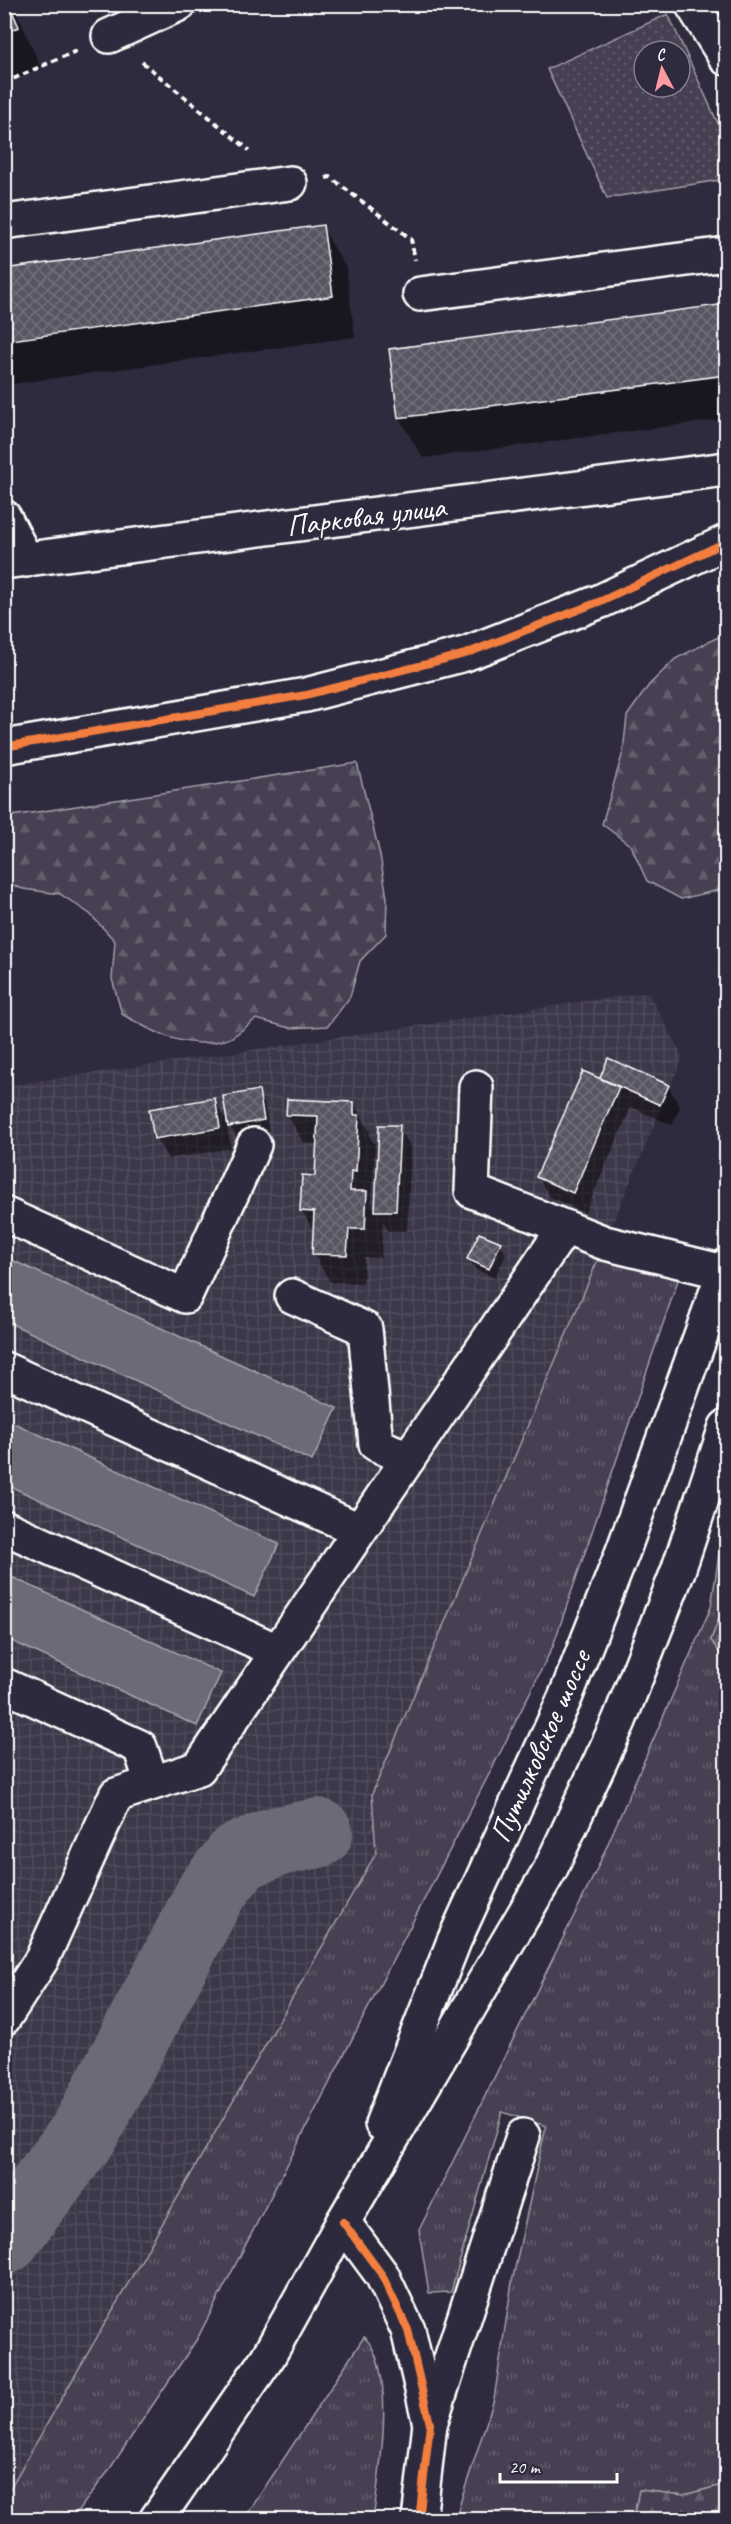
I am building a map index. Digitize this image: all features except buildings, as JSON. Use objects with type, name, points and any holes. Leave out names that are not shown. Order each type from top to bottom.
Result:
[{"type":"main road","points":[[116,33],[179,4]]},
{"type":"main road","points":[[692,4],[726,58]]},
{"type":"main road","points":[[4,222],[290,183]]},
{"type":"main road","points":[[420,294],[726,254]]},
{"type":"main road","name":"Парковая улица","points":[[15,561],[726,469]]},
{"type":"main road","points":[[4,517],[15,561]]},
{"type":"main road","points":[[4,747],[306,695],[465,654],[601,601],[726,542]]},
{"type":"main road","points":[[476,1087],[472,1191],[605,1243],[725,1269]]},
{"type":"main road","points":[[4,1214],[185,1296],[254,1144]]},
{"type":"main road","points":[[4,2018],[42,1959],[116,1796],[199,1768],[565,1227]]},
{"type":"main road","name":"Путилковское шоссе","points":[[343,2222],[454,1941],[565,1698],[623,1551],[725,1269]]},
{"type":"main road","points":[[292,1296],[365,1329],[376,1444],[408,1459]]},
{"type":"main road","points":[[4,1369],[359,1530]]},
{"type":"main road","name":"Путилковское шоссе","points":[[343,2222],[550,1870],[619,1721],[678,1571],[726,1427]]},
{"type":"main road","points":[[4,1527],[277,1652]]},
{"type":"main road","points":[[4,1685],[140,1747],[152,1783]]},
{"type":"main road","points":[[419,2520],[430,2424],[523,2136]]},
{"type":"main road","points":[[156,2520],[268,2357],[343,2222],[382,2275],[408,2330],[430,2424]]},
{"type":"path","points":[[4,83],[116,33],[144,65],[290,183],[330,177],[411,239],[420,294]]},
{"type":"shaded area","points":[[648,992],[683,1057],[372,1793],[376,1853],[5,2497],[5,1086]]},
{"type":"shaded area","points":[[5,1257],[337,1408],[312,1461],[5,1321]]},
{"type":"shaded area","points":[[5,1419],[279,1544],[254,1597],[5,1484]]},
{"type":"shaded area","points":[[5,1574],[221,1673],[197,1726],[5,1638]]},
{"type":"green space","points":[[668,14],[679,39],[632,39],[632,99],[692,99],[692,67],[726,141],[726,179],[607,198],[547,69]]},
{"type":"green space","points":[[726,633],[726,872],[719,890],[681,899],[647,881],[631,846],[602,824],[623,752],[627,716],[649,685],[675,659]]},
{"type":"green space","points":[[357,763],[380,855],[387,898],[386,934],[360,961],[350,997],[328,1026],[290,1028],[256,1019],[233,1037],[211,1043],[184,1041],[158,1033],[122,1014],[112,979],[115,941],[90,914],[60,894],[23,889],[5,883],[5,817]]},
{"type":"green space","points":[[599,1257],[679,1277],[553,1646],[197,2339],[107,2473],[72,2519],[5,2520],[5,2497],[376,1853],[372,1794]]},
{"type":"green space","points":[[726,1508],[726,1600],[711,1640],[726,1662],[726,2484],[684,2495],[640,2490],[633,2519],[455,2519],[494,2399],[512,2282],[546,2126],[502,2112],[451,2292],[429,2293],[419,2230],[596,1871],[711,1607]]},
{"type":"green space","points":[[726,1600],[726,1662],[711,1640]]},
{"type":"green space","points":[[364,2337],[374,2352],[381,2373],[383,2397],[382,2451],[373,2519],[244,2519]]},
{"type":"green space","points":[[726,2484],[726,2519],[633,2519],[639,2490],[684,2495]]},
{"type":"waterway","points":[[4,2240],[85,2132],[212,1891],[239,1857],[274,1842],[318,1833]]},
{"type":"cycle path","points":[[4,747],[306,695],[465,654],[601,601],[726,542]]},
{"type":"cycle path","points":[[343,2222],[382,2275],[408,2330],[430,2424],[419,2520]]}]
